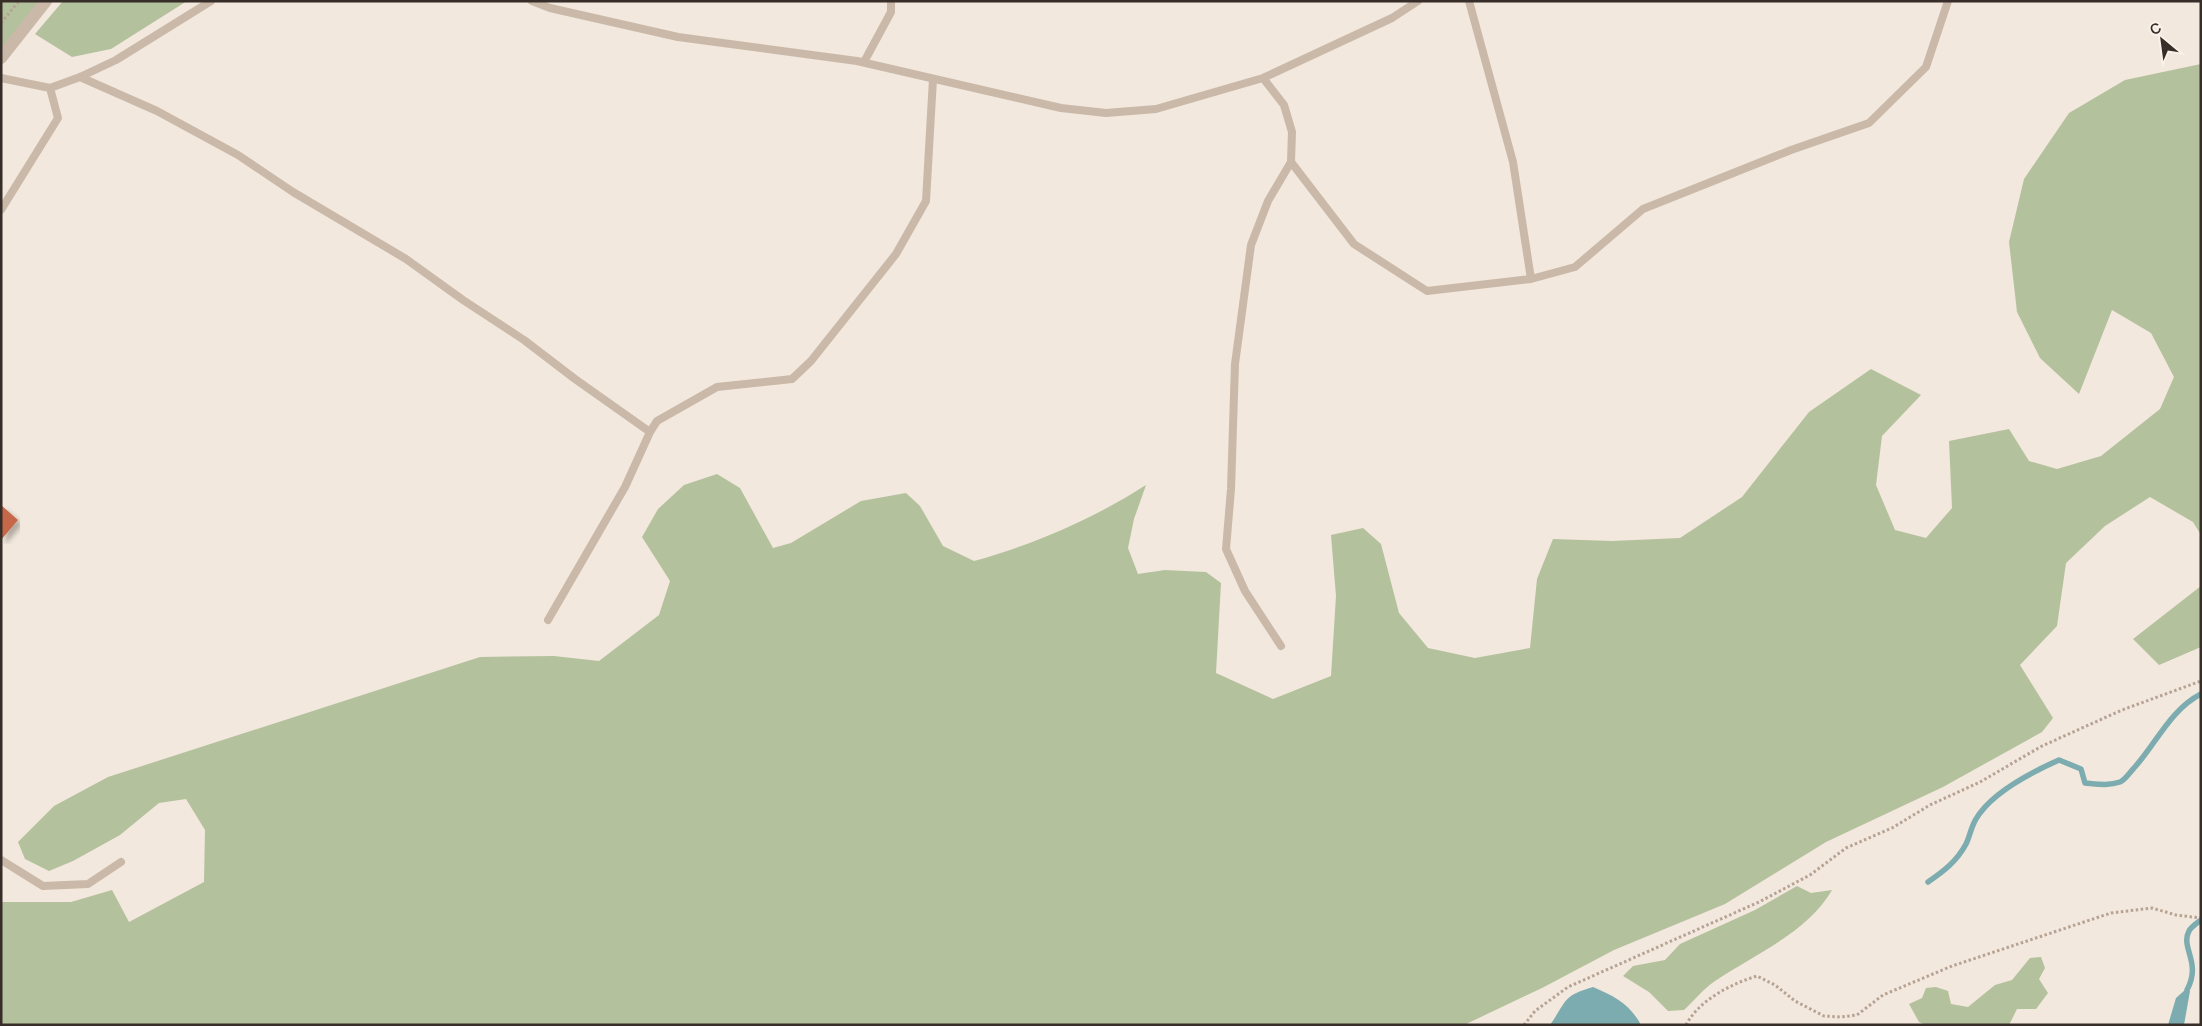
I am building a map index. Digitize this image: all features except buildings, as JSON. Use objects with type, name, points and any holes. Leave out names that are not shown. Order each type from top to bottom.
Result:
[{"type":"street","points":[[1,58],[46,1]]},
{"type":"lane","points":[[1,78],[50,88],[80,77],[116,60],[211,1]]},
{"type":"lane","points":[[532,1],[550,8],[678,36],[864,62],[1061,108],[1106,113],[1156,109],[1263,78],[1392,18],[1418,1]]},
{"type":"lane","points":[[864,62],[891,12],[891,1]]},
{"type":"lane","points":[[1469,1],[1514,162],[1531,279]]},
{"type":"lane","points":[[1291,162],[1354,244],[1427,290],[1531,279],[1575,267],[1643,209],[1791,150],[1869,123],[1926,67],[1948,1]]},
{"type":"lane","points":[[80,77],[157,111],[238,155],[293,192],[406,259],[463,300],[524,340],[650,432]]},
{"type":"lane","points":[[1263,78],[1284,105],[1292,132],[1291,162],[1268,201],[1251,245],[1236,364],[1231,489],[1226,549],[1245,591],[1281,646]]},
{"type":"lane","points":[[548,620],[625,487],[657,420],[717,387],[782,381],[792,378],[811,361],[896,254],[926,201],[933,79]]},
{"type":"lane","points":[[1,210],[58,118],[50,88]]},
{"type":"lane","points":[[1,860],[43,886],[88,884],[121,862]]},
{"type":"path","points":[[1,23],[19,1]]},
{"type":"path","points":[[1524,1025],[1534,1012],[1568,987],[1759,902],[1810,875],[1846,848],[1892,828],[1930,805],[1980,782],[2042,746],[2122,710],[2201,681]]},
{"type":"path","points":[[1686,1025],[1691,1015],[1735,982],[1756,976],[1775,985],[1795,1001],[1824,1016],[1841,1017],[1857,1015],[1883,995],[1952,966],[2111,913],[2152,908],[2176,915],[2201,918]]},
{"type":"green space","points":[[1,1],[46,1],[1,58]]},
{"type":"green space","points":[[63,1],[187,1],[111,49],[72,57],[35,34]]},
{"type":"green space","points":[[2201,64],[2201,535],[2193,522],[2150,497],[2105,526],[2066,563],[2057,626],[2020,665],[2053,718],[2042,732],[1943,787],[1826,842],[1725,904],[1614,950],[1542,988],[1464,1025],[1,1025],[1,902],[71,902],[112,890],[129,922],[204,882],[205,830],[186,799],[159,803],[120,835],[73,861],[49,871],[25,859],[18,842],[54,806],[108,777],[480,657],[554,656],[599,661],[659,615],[670,581],[642,537],[658,509],[684,485],[717,474],[740,488],[773,548],[791,543],[861,501],[906,493],[920,506],[943,546],[974,561],[1019,547],[1084,520],[1146,485],[1134,519],[1128,548],[1138,574],[1165,570],[1206,572],[1221,583],[1216,673],[1273,699],[1331,676],[1336,596],[1331,535],[1363,528],[1381,544],[1399,613],[1428,648],[1475,658],[1530,648],[1537,579],[1553,539],[1612,541],[1680,538],[1742,497],[1809,412],[1871,369],[1921,395],[1882,436],[1876,485],[1895,530],[1926,538],[1952,508],[1949,441],[2009,429],[2029,461],[2057,469],[2101,456],[2160,409],[2174,377],[2151,333],[2112,310],[2079,394],[2040,358],[2017,312],[2009,242],[2024,179],[2069,113],[2125,80]]},
{"type":"green space","points":[[2201,586],[2201,647],[2159,665],[2133,639]]},
{"type":"green space","points":[[1797,886],[1811,893],[1832,890],[1809,919],[1795,931],[1715,981],[1684,1010],[1668,1011],[1649,992],[1623,976],[1633,966],[1665,960],[1680,944],[1755,910]]},
{"type":"green space","points":[[2041,957],[2045,968],[2039,979],[2048,993],[2036,1009],[2017,1009],[2009,1025],[1926,1025],[1919,1022],[1909,1004],[1922,998],[1926,988],[1936,987],[1948,991],[1951,1004],[1968,1007],[1995,985],[2012,980],[2030,958]]},
{"type":"water","points":[[1593,987],[1627,1006],[1641,1025],[1550,1025],[1566,1000],[1576,993]]},
{"type":"water","points":[[2185,990],[2190,991],[2184,1025],[2168,1025],[2176,998]]},
{"type":"waterway","points":[[1928,882],[1945,870],[1959,856],[1966,844],[1974,822],[1983,809],[1991,800],[2013,784],[2059,760],[2081,769],[2085,783],[2107,784],[2120,782],[2126,778],[2142,759],[2172,718],[2190,701],[2201,694]]},
{"type":"waterway","points":[[2187,990],[2192,971],[2187,937],[2194,925],[2201,920]]}]
